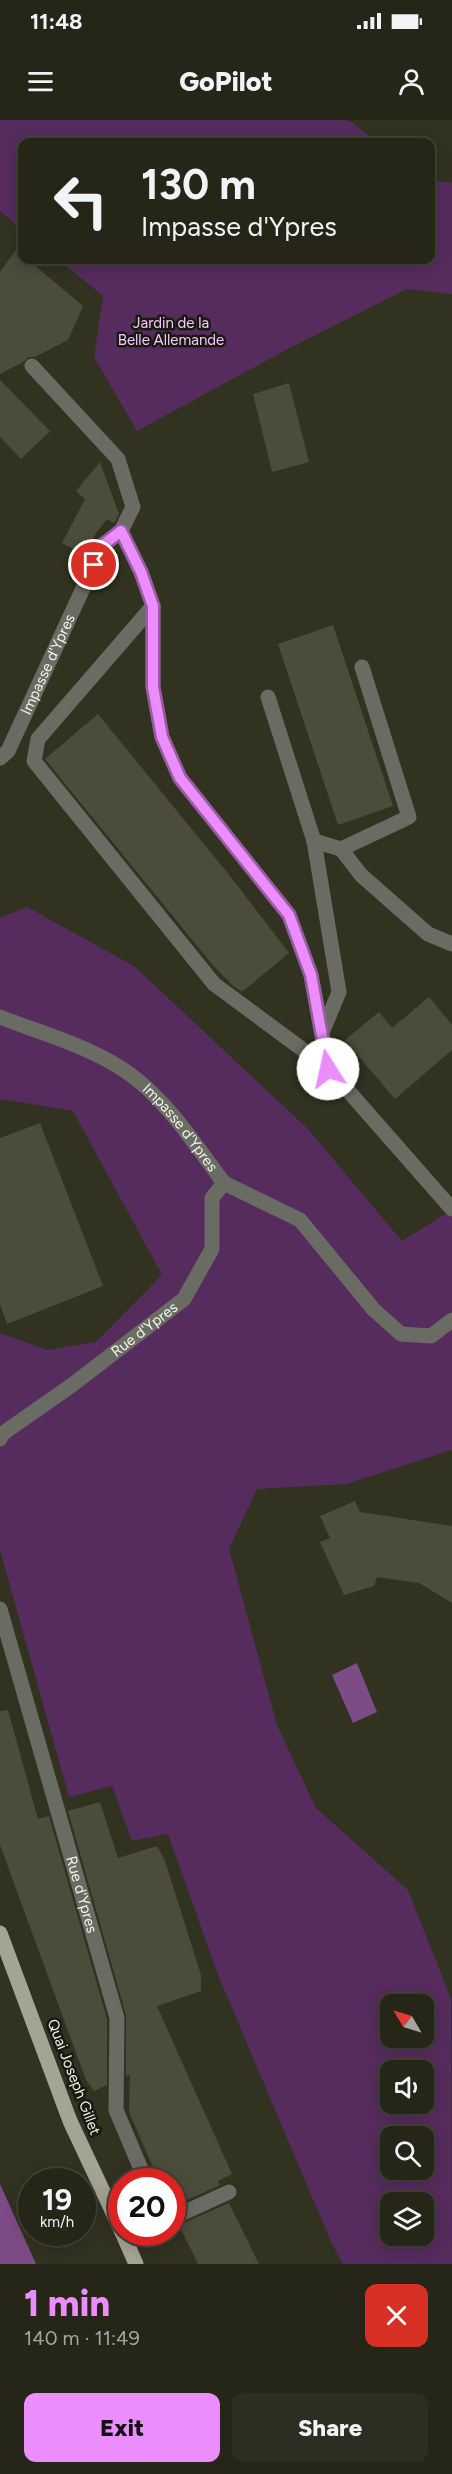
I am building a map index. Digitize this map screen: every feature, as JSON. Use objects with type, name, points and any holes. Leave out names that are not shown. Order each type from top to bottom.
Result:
[{"type":"main road","name":"Quai Joseph Gillet","points":[[0,1933],[70,2121],[108,2203]]},
{"type":"main road","name":"Quai Joseph Gillet","points":[[128,2246],[136,2264]]},
{"type":"street","name":"Impasse d'Ypres","points":[[0,758],[8,751],[103,545],[121,531],[132,507],[118,459],[32,366]]},
{"type":"street","points":[[121,531],[141,572],[153,606],[153,687],[162,737],[180,778],[289,915],[311,975],[328,1069]]},
{"type":"street","points":[[153,606],[38,739],[34,761],[214,984],[328,1069],[452,1209]]},
{"type":"street","points":[[341,849],[409,817],[362,667]]},
{"type":"street","points":[[268,698],[314,841],[339,993],[322,1034]]},
{"type":"street","points":[[314,841],[341,849],[360,875],[428,934],[452,944]]},
{"type":"street","name":"Impasse d'Ypres","points":[[0,1017],[93,1053],[131,1075],[166,1107],[224,1184]]},
{"type":"street","points":[[224,1184],[300,1220],[374,1310],[401,1334],[431,1336],[452,1320]]},
{"type":"street","name":"Rue d'Ypres","points":[[0,1439],[2,1434],[72,1385],[184,1299],[212,1249],[212,1198],[224,1184]]},
{"type":"street","name":"Rue d'Ypres","points":[[0,1609],[49,1788],[117,2019],[116,2110],[141,2168]]},
{"type":"street","points":[[186,2212],[229,2192]]},
{"type":"green space","points":[[0,120],[345,120],[353,123],[372,138],[18,138],[18,227],[0,211]]},
{"type":"green space","name":"Jardin de la Belle Allemande","points":[[435,181],[452,183],[452,294],[407,289],[286,350],[137,431],[94,357],[103,296],[64,264],[435,264]]},
{"type":"green space","points":[[27,907],[134,966],[308,1129],[402,1241],[452,1210],[452,1450],[346,1484],[257,1489],[229,1549],[277,1725],[316,1808],[408,1890],[451,1999],[452,2264],[343,2264],[331,2242],[218,1975],[168,1834],[132,1841],[112,1786],[69,1797],[0,1550],[0,1333],[47,1350],[96,1342],[162,1275],[73,1111],[0,1099],[0,918]]},
{"type":"shaded area","points":[[357,1663],[377,1712],[353,1723],[332,1675]]},
{"type":"shaded area","points":[[0,2184],[18,2224],[18,2246],[28,2246],[36,2264],[0,2264]]},
{"type":"building","points":[[16,250],[18,264],[33,264],[83,306],[68,340],[35,357],[29,357],[0,374],[0,272]]},
{"type":"building","points":[[0,380],[50,431],[21,459],[0,437]]},
{"type":"building","points":[[289,383],[309,462],[272,472],[253,394]]},
{"type":"building","points":[[100,462],[119,514],[114,523],[107,519],[84,555],[62,543],[85,499],[76,491]]},
{"type":"building","points":[[333,625],[393,806],[338,825],[278,644]]},
{"type":"building","points":[[98,714],[234,881],[289,953],[242,992],[211,963],[45,759]]},
{"type":"building","points":[[429,997],[452,1025],[452,1050],[395,1099],[345,1040],[379,1012],[392,1028]]},
{"type":"building","points":[[40,1123],[103,1286],[7,1324],[0,1304],[0,1138]]},
{"type":"building","points":[[355,1501],[360,1512],[452,1526],[452,1603],[419,1583],[377,1577],[374,1586],[344,1595],[320,1542],[330,1538],[320,1516]]},
{"type":"building","points":[[8,1710],[38,1819],[49,1816],[107,2019],[107,2085],[94,2091],[86,2080],[0,1845],[0,1711]]},
{"type":"building","points":[[100,1802],[118,1858],[157,1846],[165,1861],[201,1975],[201,1991],[157,2006],[232,2174],[218,2181],[220,2185],[186,2201],[186,2168],[153,2168],[129,2112],[130,2075],[126,2076],[126,2015],[68,1811]]},
{"type":"building","points":[[229,2203],[259,2264],[198,2264],[186,2239],[186,2222]]},
{"type":"route","points":[[94,565],[103,545],[121,531],[141,572],[153,606],[153,687],[162,737],[180,778],[289,915],[311,975],[328,1069]]}]
